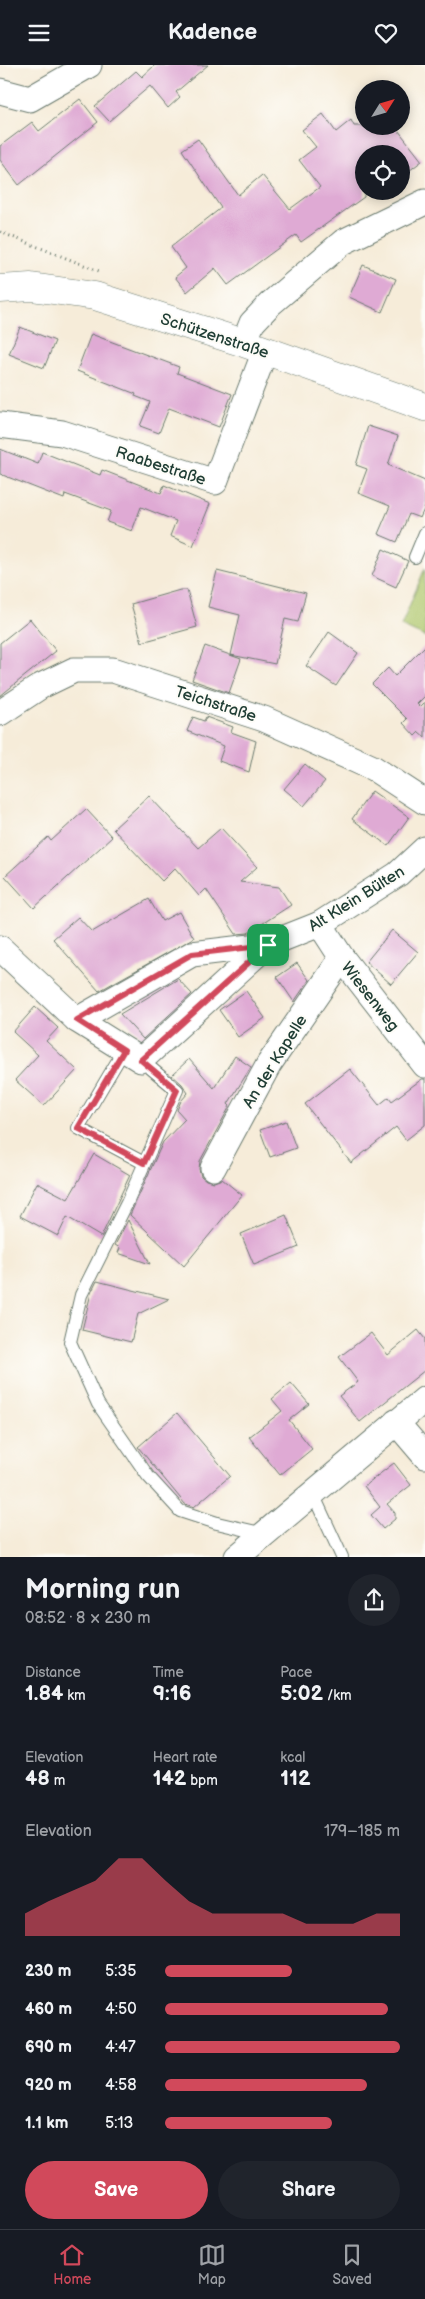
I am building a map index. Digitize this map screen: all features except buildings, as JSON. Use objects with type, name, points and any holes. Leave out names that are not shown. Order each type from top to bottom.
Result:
[{"type":"street","points":[[0,91],[30,99],[89,65]]},
{"type":"street","points":[[255,347],[252,323],[270,304],[344,243],[425,202]]},
{"type":"street","name":"Schützenstraße","points":[[0,289],[31,287],[95,296],[255,347],[425,407]]},
{"type":"street","name":"Raabestraße","points":[[0,425],[62,433],[215,483],[255,347]]},
{"type":"street","name":"Teichstraße","points":[[0,713],[41,686],[74,670],[112,670],[264,719],[374,768],[425,802]]},
{"type":"street","name":"Alt Klein Bülten","points":[[77,1020],[192,954],[268,945],[320,924],[398,873],[425,849]]},
{"type":"street","name":"Wiesenweg","points":[[320,924],[342,958],[425,1065]]},
{"type":"street","points":[[0,947],[77,1020],[133,1055],[268,945]]},
{"type":"street","name":"An der Kapelle","points":[[212,1168],[269,1064],[342,958]]},
{"type":"street","points":[[237,1557],[425,1399]]},
{"type":"street","points":[[396,1422],[425,1456]]},
{"type":"lane","points":[[415,557],[425,533]]},
{"type":"lane","points":[[144,1163],[78,1128],[133,1055],[177,1090],[127,1203],[81,1295],[70,1342],[98,1404],[148,1476],[180,1511],[217,1523],[264,1534]]},
{"type":"lane","points":[[313,1494],[342,1557]]},
{"type":"path","points":[[0,232],[102,272]]},
{"type":"green space","points":[[425,568],[425,637],[401,626]]},
{"type":"route","points":[[268,945],[141,1060],[177,1090],[144,1163],[78,1128],[124,1050],[77,1020],[192,954],[268,945]]}]
